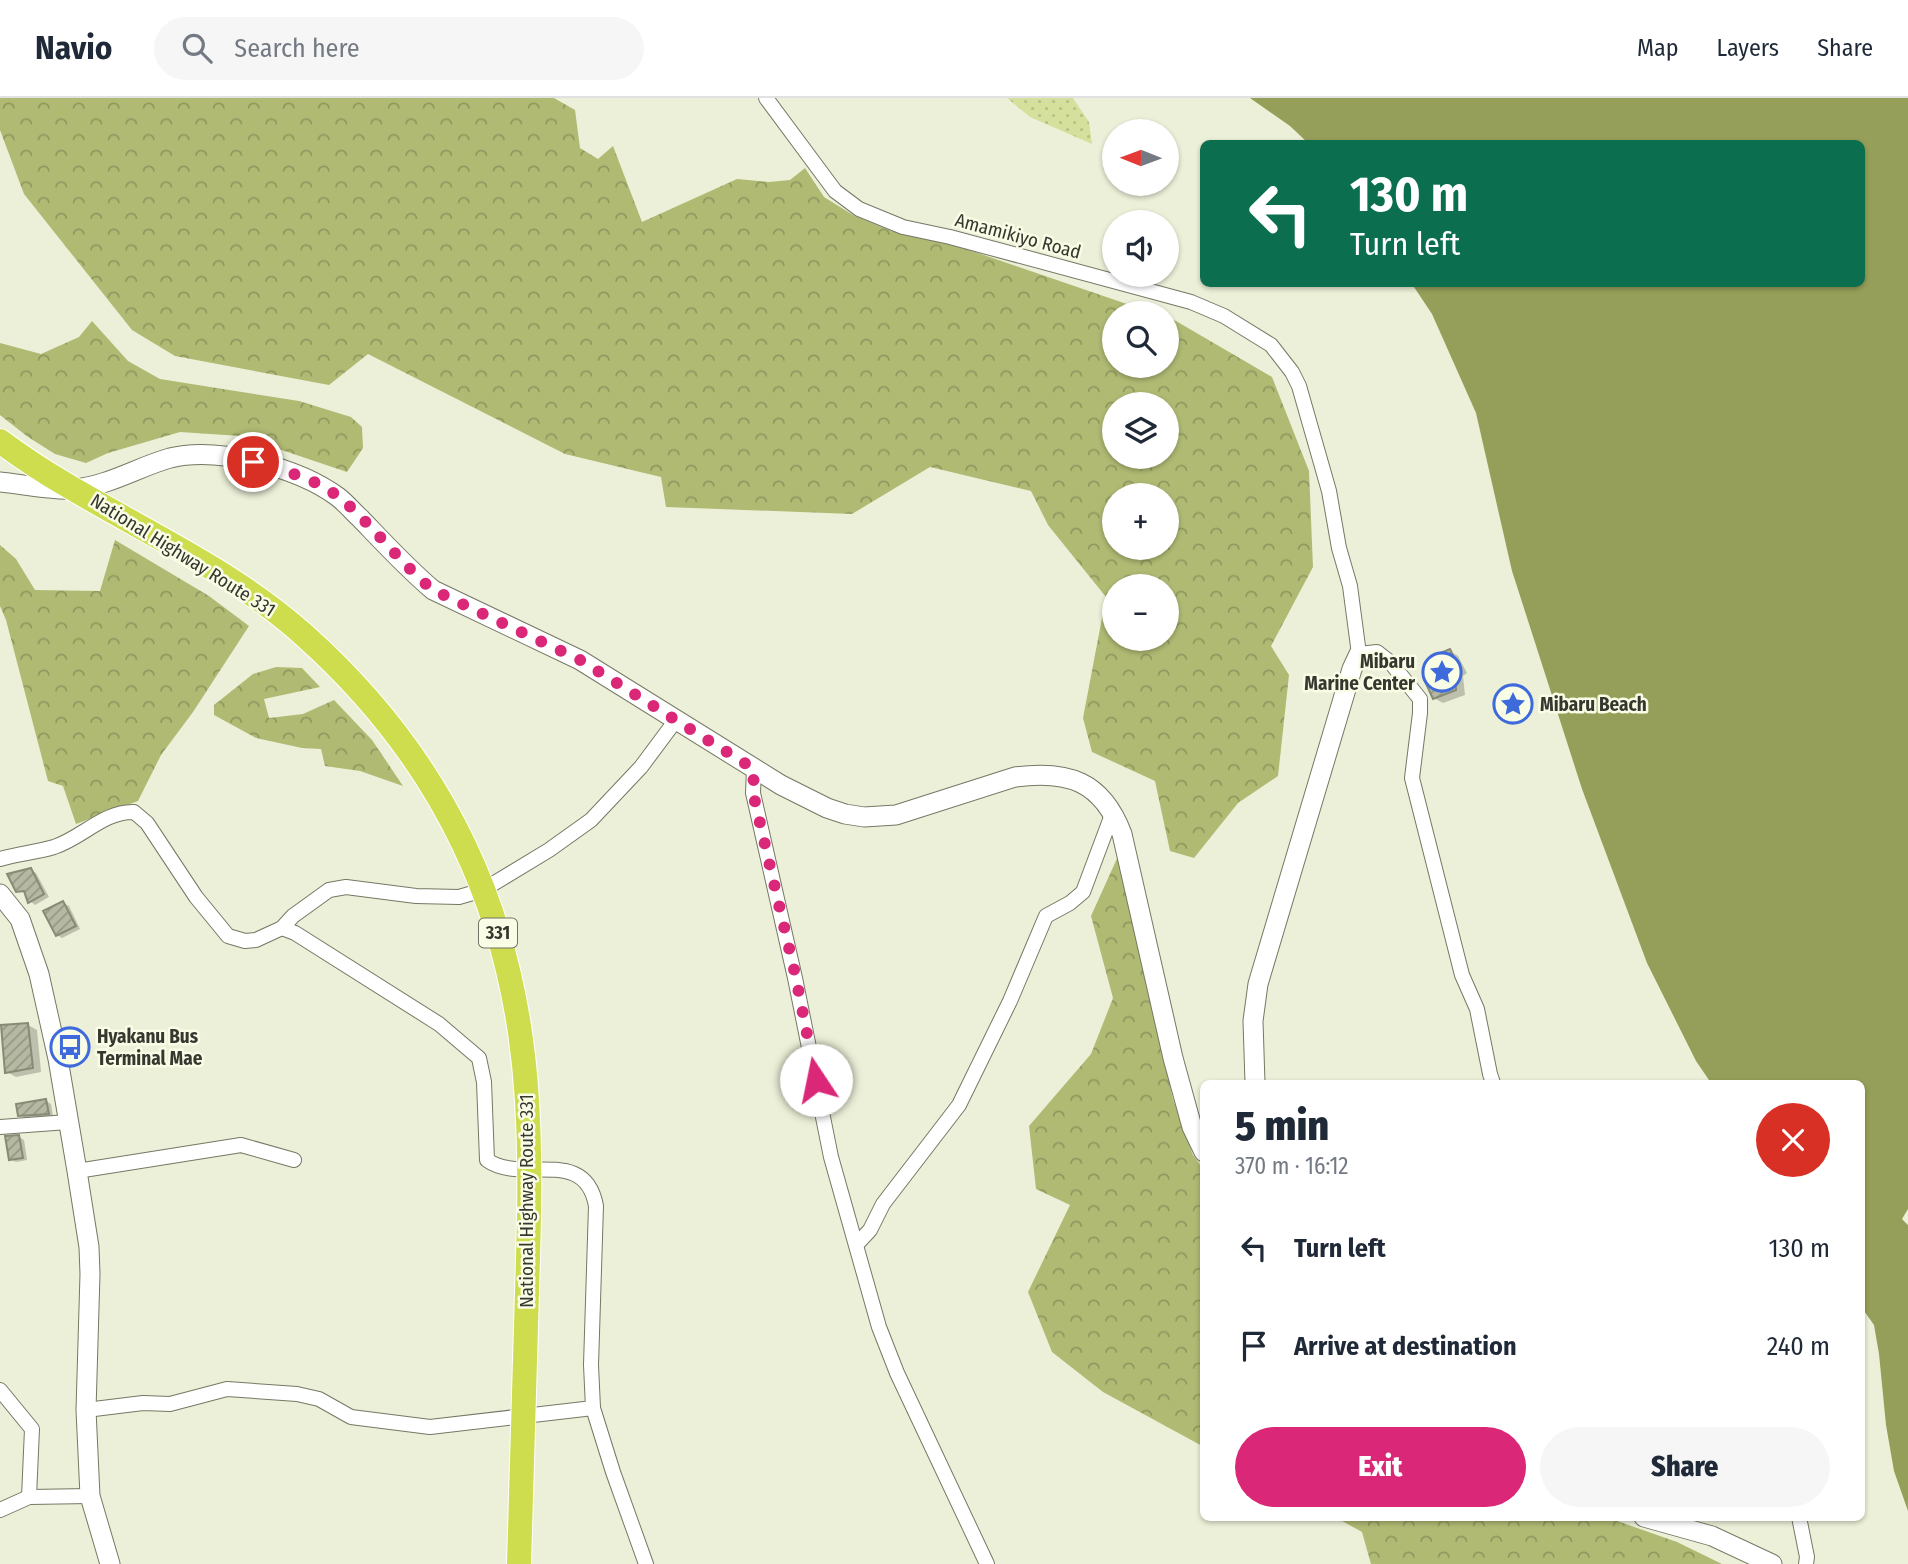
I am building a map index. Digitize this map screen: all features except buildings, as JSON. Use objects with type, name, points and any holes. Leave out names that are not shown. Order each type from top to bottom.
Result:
[{"type":"highway","name":"National Highway Route 331","points":[[4,444],[74,489],[258,598],[304,634],[363,691],[408,748],[451,816],[483,890],[497,931],[516,1009],[527,1099],[530,1168],[519,1564]]},
{"type":"street","name":"Amamikiyo Road","points":[[766,98],[835,191],[859,209],[903,227],[950,237],[1191,302],[1224,316],[1270,345],[1293,372],[1329,491],[1339,548],[1350,586],[1359,654]]},
{"type":"street","points":[[0,482],[74,489],[116,478],[174,457],[200,456],[253,462],[310,480],[338,497],[433,590],[580,660],[754,769],[827,808],[845,814],[880,818],[912,812],[1015,777],[1047,774],[1084,785],[1114,812],[1129,862],[1173,1058],[1192,1126],[1200,1143]]},
{"type":"street","points":[[1255,1080],[1253,1020],[1258,984],[1352,669],[1359,654],[1377,652],[1391,663],[1420,699],[1412,778],[1462,975],[1477,1009],[1492,1080]]},
{"type":"street","points":[[0,859],[53,847],[118,813],[134,812],[147,823],[196,897],[228,936],[246,941],[256,940],[282,928],[293,916],[329,890],[346,887],[416,896],[459,897],[483,890],[549,850],[591,820],[641,767],[676,720]]},
{"type":"street","points":[[754,769],[753,793],[796,978],[831,1157],[879,1328],[897,1373],[986,1564]]},
{"type":"street","points":[[857,1244],[870,1230],[883,1204],[959,1105],[1010,1001],[1046,916],[1083,892],[1114,812]]},
{"type":"street","points":[[0,894],[20,919],[38,974],[49,1016],[77,1171],[89,1247],[86,1410],[90,1496],[110,1564]]},
{"type":"street","points":[[282,928],[295,933],[439,1024],[479,1058],[484,1082],[487,1160],[495,1166],[505,1168],[530,1168],[584,1178],[594,1196],[596,1214],[593,1408],[646,1564]]},
{"type":"street","points":[[0,1127],[68,1122]]},
{"type":"street","points":[[77,1171],[241,1145],[294,1160]]},
{"type":"street","points":[[86,1410],[143,1403],[170,1404],[227,1389],[298,1394],[320,1399],[351,1417],[411,1426],[445,1426],[593,1408]]},
{"type":"street","points":[[0,1390],[32,1429],[29,1497]]},
{"type":"street","points":[[0,1510],[29,1497],[90,1496]]},
{"type":"street","points":[[1658,1521],[1712,1536],[1772,1564]]},
{"type":"street","points":[[1799,1521],[1807,1557],[1806,1564]]},
{"type":"shaded area","points":[[1007,98],[1073,98],[1089,122],[1092,144],[1030,117]]},
{"type":"shaded area","points":[[1250,98],[1908,98],[1908,1209],[1902,1219],[1908,1225],[1908,1511],[1894,1471],[1874,1325],[1865,1312],[1865,1080],[1709,1080],[1696,1061],[1647,963],[1582,789],[1512,571],[1476,413],[1432,314],[1414,287],[1865,287],[1865,140],[1305,140]]},
{"type":"green space","points":[[0,98],[554,98],[575,110],[580,148],[598,159],[613,146],[642,222],[737,179],[769,182],[790,180],[805,168],[824,197],[853,215],[891,231],[946,242],[1118,301],[1102,301],[1102,378],[1179,378],[1179,323],[1272,377],[1309,471],[1313,567],[1271,646],[1289,675],[1278,776],[1238,803],[1194,858],[1170,851],[1155,781],[1092,752],[1083,718],[1102,618],[1102,651],[1179,651],[1179,574],[1102,574],[1102,592],[1048,525],[1031,491],[930,467],[852,514],[666,507],[661,477],[565,454],[368,354],[329,385],[175,356],[132,330],[24,194],[0,130]]},
{"type":"green space","points":[[92,321],[128,361],[160,379],[299,401],[351,417],[362,427],[363,448],[347,472],[240,436],[180,432],[108,453],[86,463],[55,454],[0,415],[0,343],[41,354],[79,337]]},
{"type":"green space","points":[[115,540],[209,596],[249,626],[193,712],[161,755],[138,801],[76,824],[63,786],[48,781],[0,606],[0,545],[16,559],[35,590],[100,591]]},
{"type":"green space","points":[[276,667],[302,668],[320,687],[264,699],[269,718],[303,714],[334,700],[372,740],[403,786],[360,771],[325,766],[321,749],[302,748],[256,738],[214,715],[214,705],[253,674]]},
{"type":"green space","points":[[1119,854],[1173,1099],[1193,1155],[1200,1165],[1200,1445],[1103,1392],[1052,1352],[1028,1292],[1070,1205],[1036,1189],[1029,1126],[1091,1054],[1113,998],[1091,916]]},
{"type":"green space","points":[[1342,1521],[1617,1521],[1677,1542],[1722,1564],[1371,1564],[1362,1532]]},
{"type":"place","name":"Mibaru Marine Center","points":[[1442,672]]},
{"type":"place","name":"Mibaru Beach","points":[[1513,704]]},
{"type":"place","name":"Hyakanu Bus Terminal Mae","points":[[70,1047]]},
{"type":"route","points":[[253,462],[310,480],[338,497],[433,590],[580,660],[754,769],[753,793],[796,978],[816,1080]]}]
